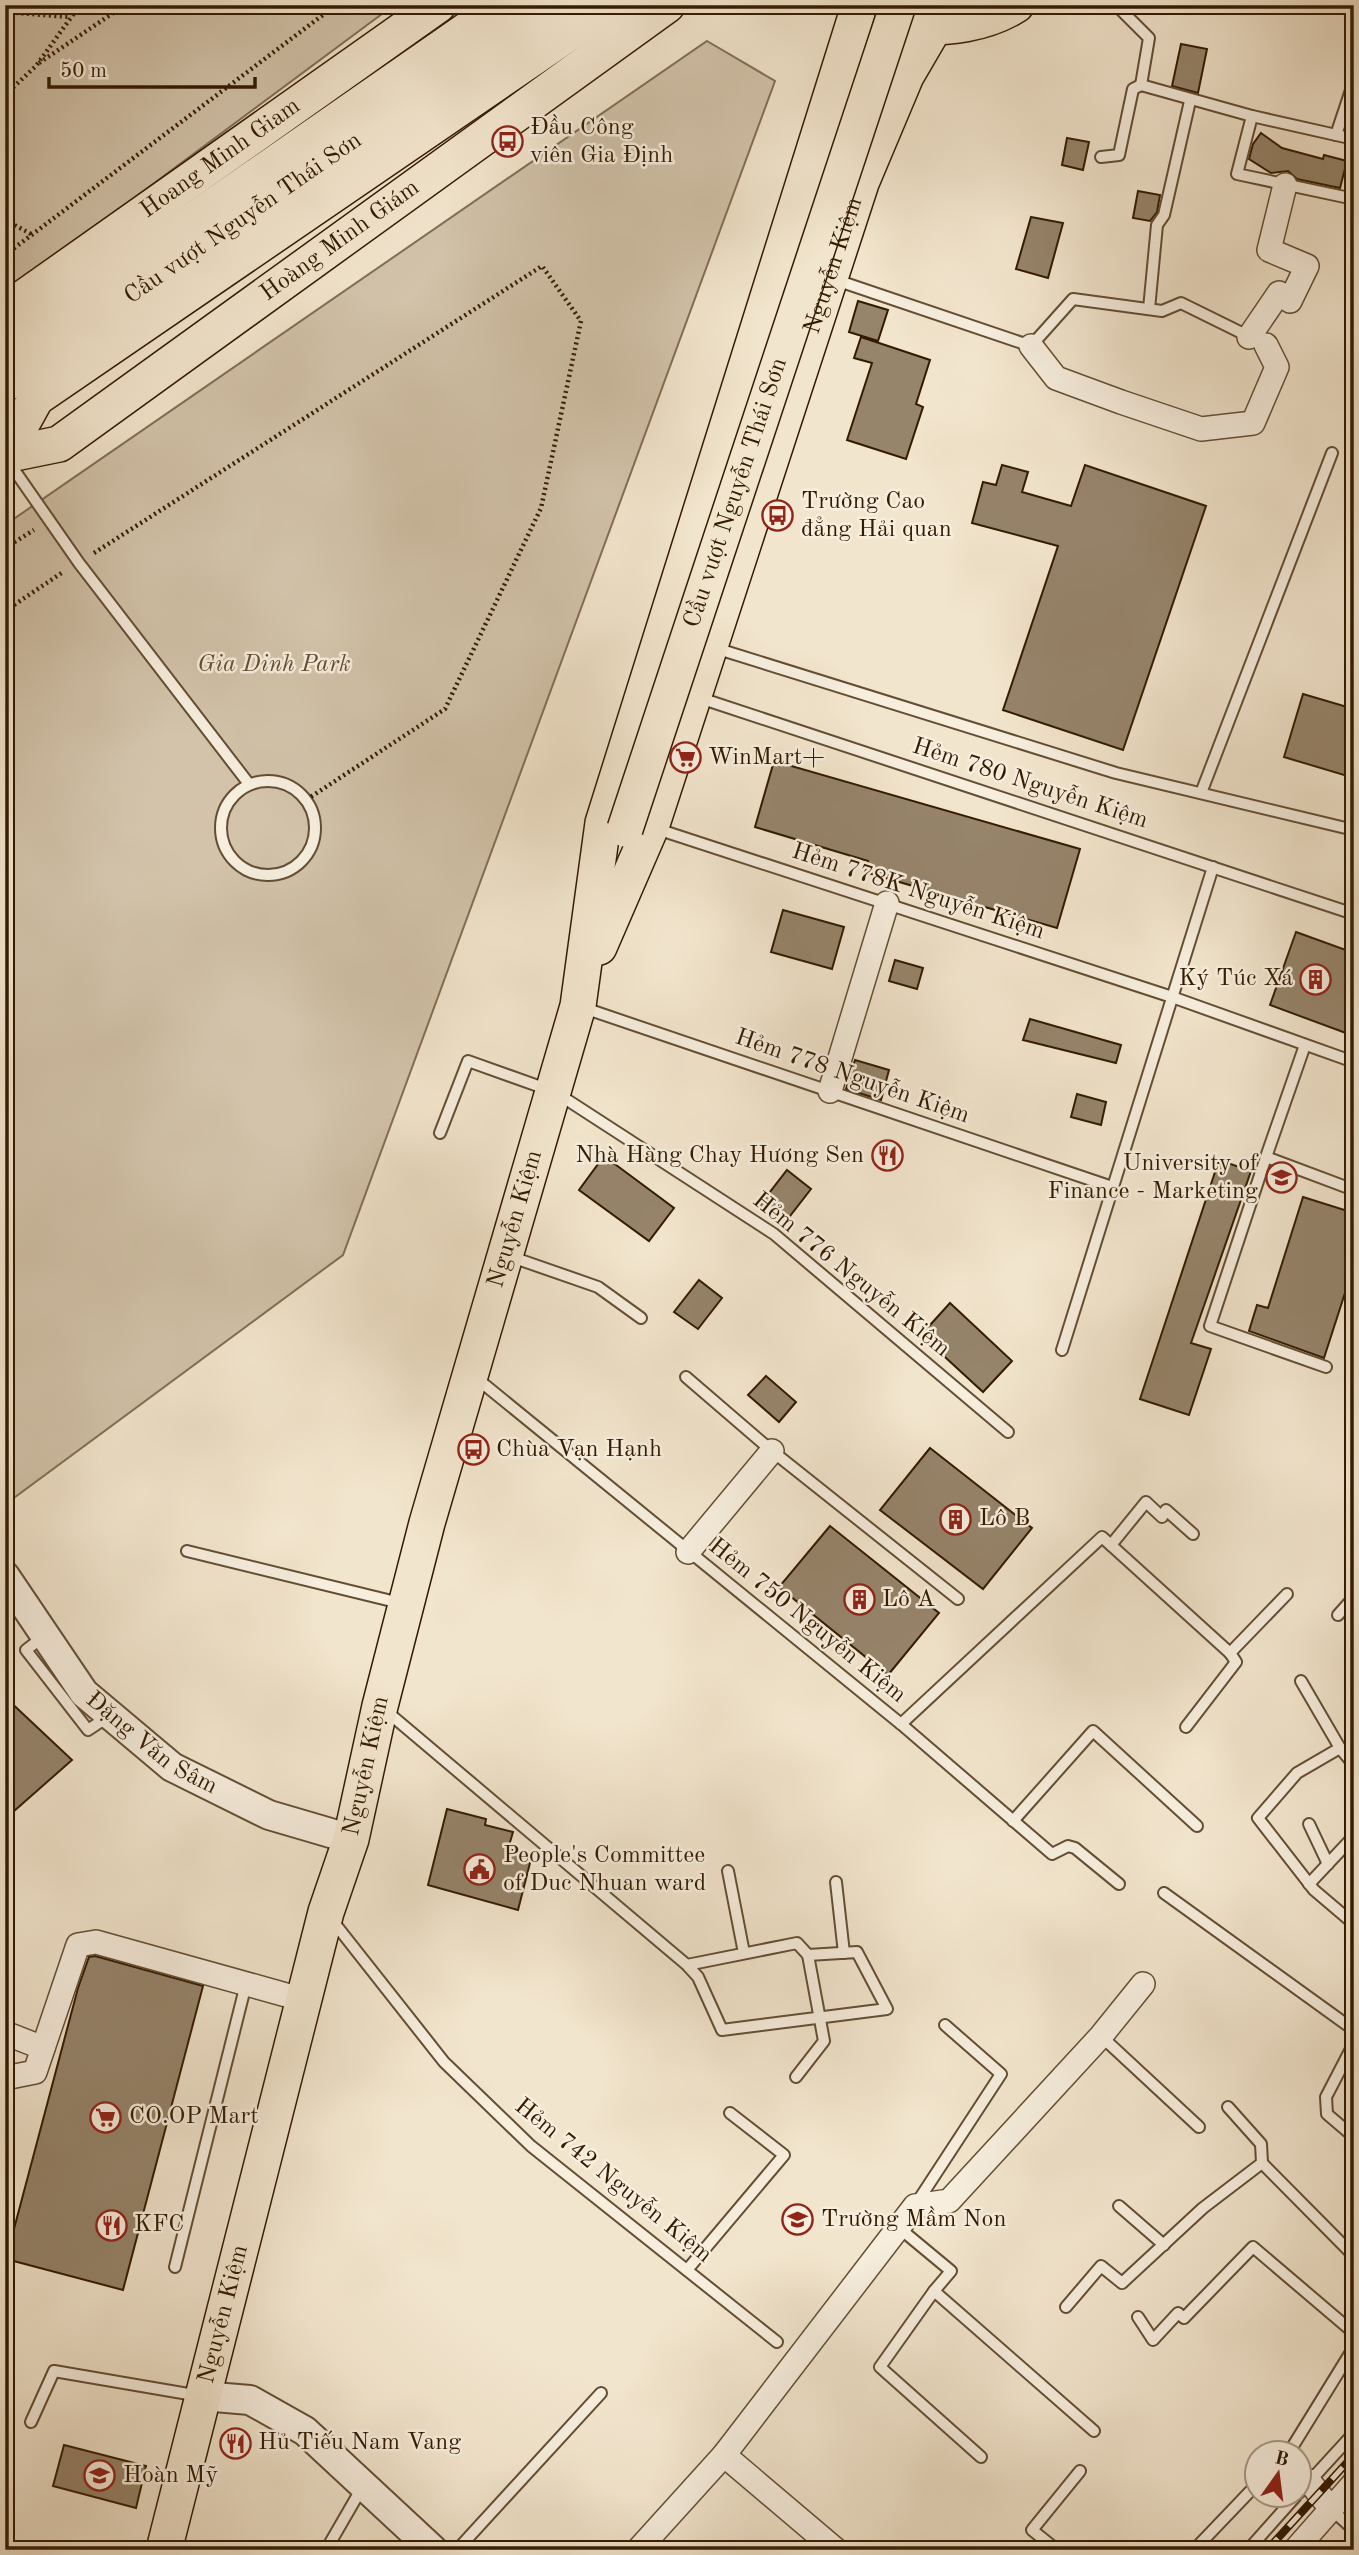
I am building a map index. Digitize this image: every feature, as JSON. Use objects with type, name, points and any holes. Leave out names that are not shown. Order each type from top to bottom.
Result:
[{"type":"main road","name":"Hoang Minh Giam","points":[[5,311],[438,5]]},
{"type":"main road","name":"Cầu vượt Nguyễn Thái Sơn","points":[[5,351],[503,5]]},
{"type":"main road","name":"Cầu vượt Nguyễn Thái Sơn","points":[[5,384],[552,5]]},
{"type":"main road","name":"Hoàng Minh Giám","points":[[5,455],[36,398],[610,5]]},
{"type":"main road","name":"Hoàng Minh Giám","points":[[5,455],[59,444],[667,5]]},
{"type":"main road","name":"Cầu vượt Nguyễn Thái Sơn","points":[[581,995],[638,828],[898,5]]},
{"type":"main road","points":[[849,9],[895,25],[934,28],[974,23],[1016,5]]},
{"type":"main road","name":"Nguyễn Kiệm","points":[[164,2550],[326,1912],[351,1839],[380,1706],[406,1605],[470,1373],[555,1092],[581,995],[603,823],[849,9]]},
{"type":"main road","name":"Nguyễn Kiệm","points":[[638,828],[694,696],[830,279],[884,123],[906,76],[934,28]]},
{"type":"street","points":[[1031,346],[1056,378],[1121,402],[1201,429],[1253,424],[1277,368],[1258,341],[1279,293],[1290,301],[1307,266],[1269,250],[1285,185]]},
{"type":"street","points":[[830,1091],[887,903]]},
{"type":"street","points":[[688,1552],[772,1451]]},
{"type":"street","name":"Đặng Văn Sâm","points":[[5,1576],[84,1693],[172,1767],[269,1815],[351,1839]]},
{"type":"street","points":[[5,2078],[35,2072],[78,1945],[96,1942],[304,2000]]},
{"type":"street","points":[[638,2550],[724,2455],[915,2206],[949,2201],[1101,2036],[1143,1984]]},
{"type":"street","points":[[5,2033],[43,2048]]},
{"type":"street","points":[[202,2396],[250,2400],[305,2431],[433,2550]]},
{"type":"street","points":[[724,2455],[836,2550]]},
{"type":"street","points":[[1295,2550],[1354,2483]]},
{"type":"street","points":[[1314,2495],[1331,2509]]},
{"type":"lane","points":[[1116,5],[1149,38],[1141,85]]},
{"type":"lane","points":[[1336,135],[1354,81]]},
{"type":"lane","points":[[1101,157],[1119,155],[1133,89],[1141,85],[1189,101],[1354,139]]},
{"type":"lane","points":[[1149,310],[1157,225],[1164,215],[1189,101]]},
{"type":"lane","points":[[1252,116],[1237,174],[1354,199]]},
{"type":"lane","points":[[830,279],[1031,346],[1073,299],[1162,311],[1181,303],[1258,341]]},
{"type":"lane","points":[[1201,793],[1332,453]]},
{"type":"lane","points":[[5,455],[79,563],[249,784]]},
{"type":"lane","points":[[709,646],[1116,773],[1354,830]]},
{"type":"lane","name":"Hẻm 780 Nguyễn Kiệm","points":[[694,696],[1354,914]]},
{"type":"lane","points":[[272,780],[285,784],[306,800],[315,825],[310,850],[300,863],[286,872],[256,874],[242,868],[231,858],[223,844],[220,830],[222,814],[229,801],[249,784],[272,780]]},
{"type":"lane","name":"Hẻm 778K Nguyễn Kiệm","points":[[638,828],[887,903],[1172,997],[1354,1062]]},
{"type":"lane","points":[[1062,1350],[1213,867]]},
{"type":"lane","name":"Hẻm 778 Nguyễn Kiệm","points":[[581,995],[830,1091],[1112,1187]]},
{"type":"lane","points":[[1305,1045],[1210,1326],[1326,1367]]},
{"type":"lane","name":"Hẻm 776 Nguyễn Kiệm","points":[[440,1133],[468,1061],[555,1092],[774,1234],[1008,1432]]},
{"type":"lane","points":[[1266,1157],[1354,1191]]},
{"type":"lane","points":[[506,1255],[598,1287],[641,1318]]},
{"type":"lane","name":"Hẻm 750 Nguyễn Kiệm","points":[[470,1373],[901,1724],[1052,1854],[1068,1846],[1075,1847],[1119,1884]]},
{"type":"lane","points":[[686,1377],[772,1451],[958,1599]]},
{"type":"lane","points":[[1111,1545],[1146,1502],[1162,1517],[1166,1510],[1193,1534]]},
{"type":"lane","points":[[901,1724],[1102,1537],[1230,1653],[1236,1662],[1186,1727]]},
{"type":"lane","points":[[187,1551],[406,1605]]},
{"type":"lane","points":[[1230,1653],[1287,1594]]},
{"type":"lane","points":[[1338,1615],[1354,1597]]},
{"type":"lane","points":[[1301,1681],[1340,1748],[1354,1765]]},
{"type":"lane","points":[[380,1706],[687,1965],[698,1977],[722,2030],[887,2009],[856,1952],[808,1955]]},
{"type":"lane","points":[[1013,1821],[1093,1731],[1197,1826]]},
{"type":"lane","points":[[1340,1748],[1297,1773],[1258,1818],[1309,1884],[1354,1924]]},
{"type":"lane","points":[[1310,1824],[1328,1864]]},
{"type":"lane","points":[[1309,1884],[1354,1836]]},
{"type":"lane","points":[[728,1871],[744,1953]]},
{"type":"lane","points":[[836,1882],[844,1953]]},
{"type":"lane","points":[[1164,1893],[1354,2030]]},
{"type":"lane","name":"Hẻm 742 Nguyễn Kiệm","points":[[326,1912],[444,2062],[531,2147],[777,2342]]},
{"type":"lane","points":[[687,1965],[797,1943],[808,1955],[824,2041],[796,2077]]},
{"type":"lane","points":[[175,2267],[246,1984]]},
{"type":"lane","points":[[915,2206],[1001,2074],[945,2025]]},
{"type":"lane","points":[[1101,2036],[1199,2127]]},
{"type":"lane","points":[[1354,2043],[1326,2097],[1327,2114],[1354,2137]]},
{"type":"lane","points":[[1228,2107],[1261,2144],[1262,2163],[1354,2256]]},
{"type":"lane","points":[[687,2270],[784,2155],[730,2113]]},
{"type":"lane","points":[[1066,2307],[1101,2266],[1122,2283],[1203,2208],[1262,2163]]},
{"type":"lane","points":[[1119,2206],[1164,2245]]},
{"type":"lane","points":[[898,2227],[951,2271],[880,2367],[981,2456]]},
{"type":"lane","points":[[1138,2317],[1153,2340],[1178,2313],[1184,2318],[1253,2246],[1354,2333]]},
{"type":"lane","points":[[934,2291],[1094,2431]]},
{"type":"lane","points":[[1295,2440],[1354,2347]]},
{"type":"lane","points":[[31,2422],[54,2371],[202,2396]]},
{"type":"lane","points":[[457,2550],[601,2393]]},
{"type":"lane","points":[[1314,2471],[1354,2433]]},
{"type":"lane","points":[[1057,2550],[1032,2530],[1080,2471]]},
{"type":"lane","points":[[326,2550],[365,2484]]},
{"type":"lane","points":[[1194,2550],[1244,2498]]},
{"type":"lane","points":[[1331,2509],[1354,2530]]},
{"type":"lane","points":[[1248,2550],[1280,2510]]},
{"type":"path","points":[[36,66],[80,5]]},
{"type":"path","points":[[5,95],[36,66],[125,5]]},
{"type":"path","points":[[5,255],[336,5]]},
{"type":"path","points":[[5,12],[71,17]]},
{"type":"path","points":[[5,220],[33,235]]},
{"type":"path","points":[[5,611],[542,266],[581,321],[541,508],[445,709],[306,800]]},
{"type":"path","points":[[5,548],[34,530],[40,541]]},
{"type":"path","points":[[54,563],[60,574]]},
{"type":"green space","points":[[5,5],[394,5],[5,294]]},
{"type":"green space","name":"Gia Dinh Park","points":[[707,41],[775,81],[343,1255],[7,1503],[5,525]]},
{"type":"building","points":[[1181,44],[1207,49],[1198,93],[1172,86]]},
{"type":"building","points":[[1261,133],[1282,148],[1323,159],[1324,155],[1347,161],[1340,188],[1297,179],[1288,171],[1271,173],[1249,159],[1253,144]]},
{"type":"building","points":[[1067,138],[1089,142],[1083,170],[1062,165]]},
{"type":"building","points":[[1138,191],[1160,195],[1157,212],[1150,221],[1133,218]]},
{"type":"building","points":[[1031,217],[1063,223],[1048,278],[1016,269]]},
{"type":"building","points":[[858,301],[888,310],[878,341],[849,332]]},
{"type":"building","points":[[861,337],[930,360],[916,404],[923,407],[906,459],[847,440],[872,363],[854,358]]},
{"type":"building","points":[[1002,465],[1028,472],[1022,492],[1071,506],[1085,465],[1206,506],[1123,750],[1003,710],[1058,546],[972,523],[983,482],[996,485]]},
{"type":"building","points":[[1303,694],[1354,709],[1354,778],[1284,757]]},
{"type":"building","points":[[774,761],[1080,849],[1057,928],[865,872],[868,861],[755,827]]},
{"type":"building","points":[[783,910],[844,927],[832,969],[771,952]]},
{"type":"building","name":"Ký Túc Xá","points":[[1296,932],[1354,953],[1354,1036],[1270,1005]]},
{"type":"building","points":[[895,960],[923,968],[917,989],[889,981]]},
{"type":"building","points":[[1030,1019],[1121,1045],[1116,1063],[1023,1040]]},
{"type":"building","points":[[855,1060],[889,1070],[881,1100],[846,1089]]},
{"type":"building","points":[[1077,1094],[1106,1102],[1101,1125],[1071,1117]]},
{"type":"building","points":[[604,1156],[674,1208],[649,1241],[579,1190]]},
{"type":"building","points":[[1219,1160],[1251,1171],[1191,1343],[1211,1349],[1189,1415],[1140,1399]]},
{"type":"building","points":[[787,1170],[811,1189],[783,1225],[759,1206]]},
{"type":"building","points":[[1303,1197],[1354,1213],[1354,1265],[1324,1358],[1249,1331],[1257,1305],[1268,1308]]},
{"type":"building","points":[[699,1280],[722,1298],[698,1329],[674,1312]]},
{"type":"building","points":[[950,1303],[1012,1361],[983,1392],[921,1335]]},
{"type":"building","points":[[766,1376],[796,1402],[779,1422],[748,1395]]},
{"type":"building","name":"Lô B","points":[[930,1448],[1032,1528],[983,1589],[880,1510]]},
{"type":"building","name":"Lô A","points":[[830,1526],[939,1613],[888,1675],[779,1587]]},
{"type":"building","points":[[5,1697],[72,1760],[5,1819]]},
{"type":"building","name":"People's Committee of Duc Nhuan ward","points":[[447,1809],[486,1819],[485,1825],[513,1832],[508,1849],[532,1855],[518,1910],[428,1885]]},
{"type":"building","name":"CO.OP Mart","points":[[95,1956],[203,1986],[123,2290],[6,2259],[78,1988],[89,1957]]},
{"type":"building","name":"Hoàn Mỹ","points":[[64,2445],[146,2466],[136,2508],[53,2486]]},
{"type":"railway","points":[[1267,2550],[1354,2455]]},
{"type":"place","name":"Đầu Công viên Gia Định","points":[[507,142]]},
{"type":"place","name":"Trường Cao đẳng Hải quan","points":[[778,516]]},
{"type":"place","name":"WinMart+","points":[[685,758]]},
{"type":"place","name":"Ký Túc Xá","points":[[1316,979]]},
{"type":"place","name":"Nhà Hàng Chay Hương Sen","points":[[887,1156]]},
{"type":"place","name":"University of Finance - Marketing","points":[[1281,1178]]},
{"type":"place","name":"Chùa Vạn Hạnh","points":[[473,1450]]},
{"type":"place","name":"Lô B","points":[[956,1519]]},
{"type":"place","name":"Lô A","points":[[859,1600]]},
{"type":"place","name":"People's Committee of Duc Nhuan ward","points":[[480,1870]]},
{"type":"place","name":"CO.OP Mart","points":[[106,2117]]},
{"type":"place","name":"Trường Mầm Non","points":[[798,2220]]},
{"type":"place","name":"KFC","points":[[111,2225]]},
{"type":"place","name":"Hủ Tiếu Nam Vang","points":[[235,2443]]},
{"type":"place","name":"Hoàn Mỹ","points":[[100,2476]]}]
